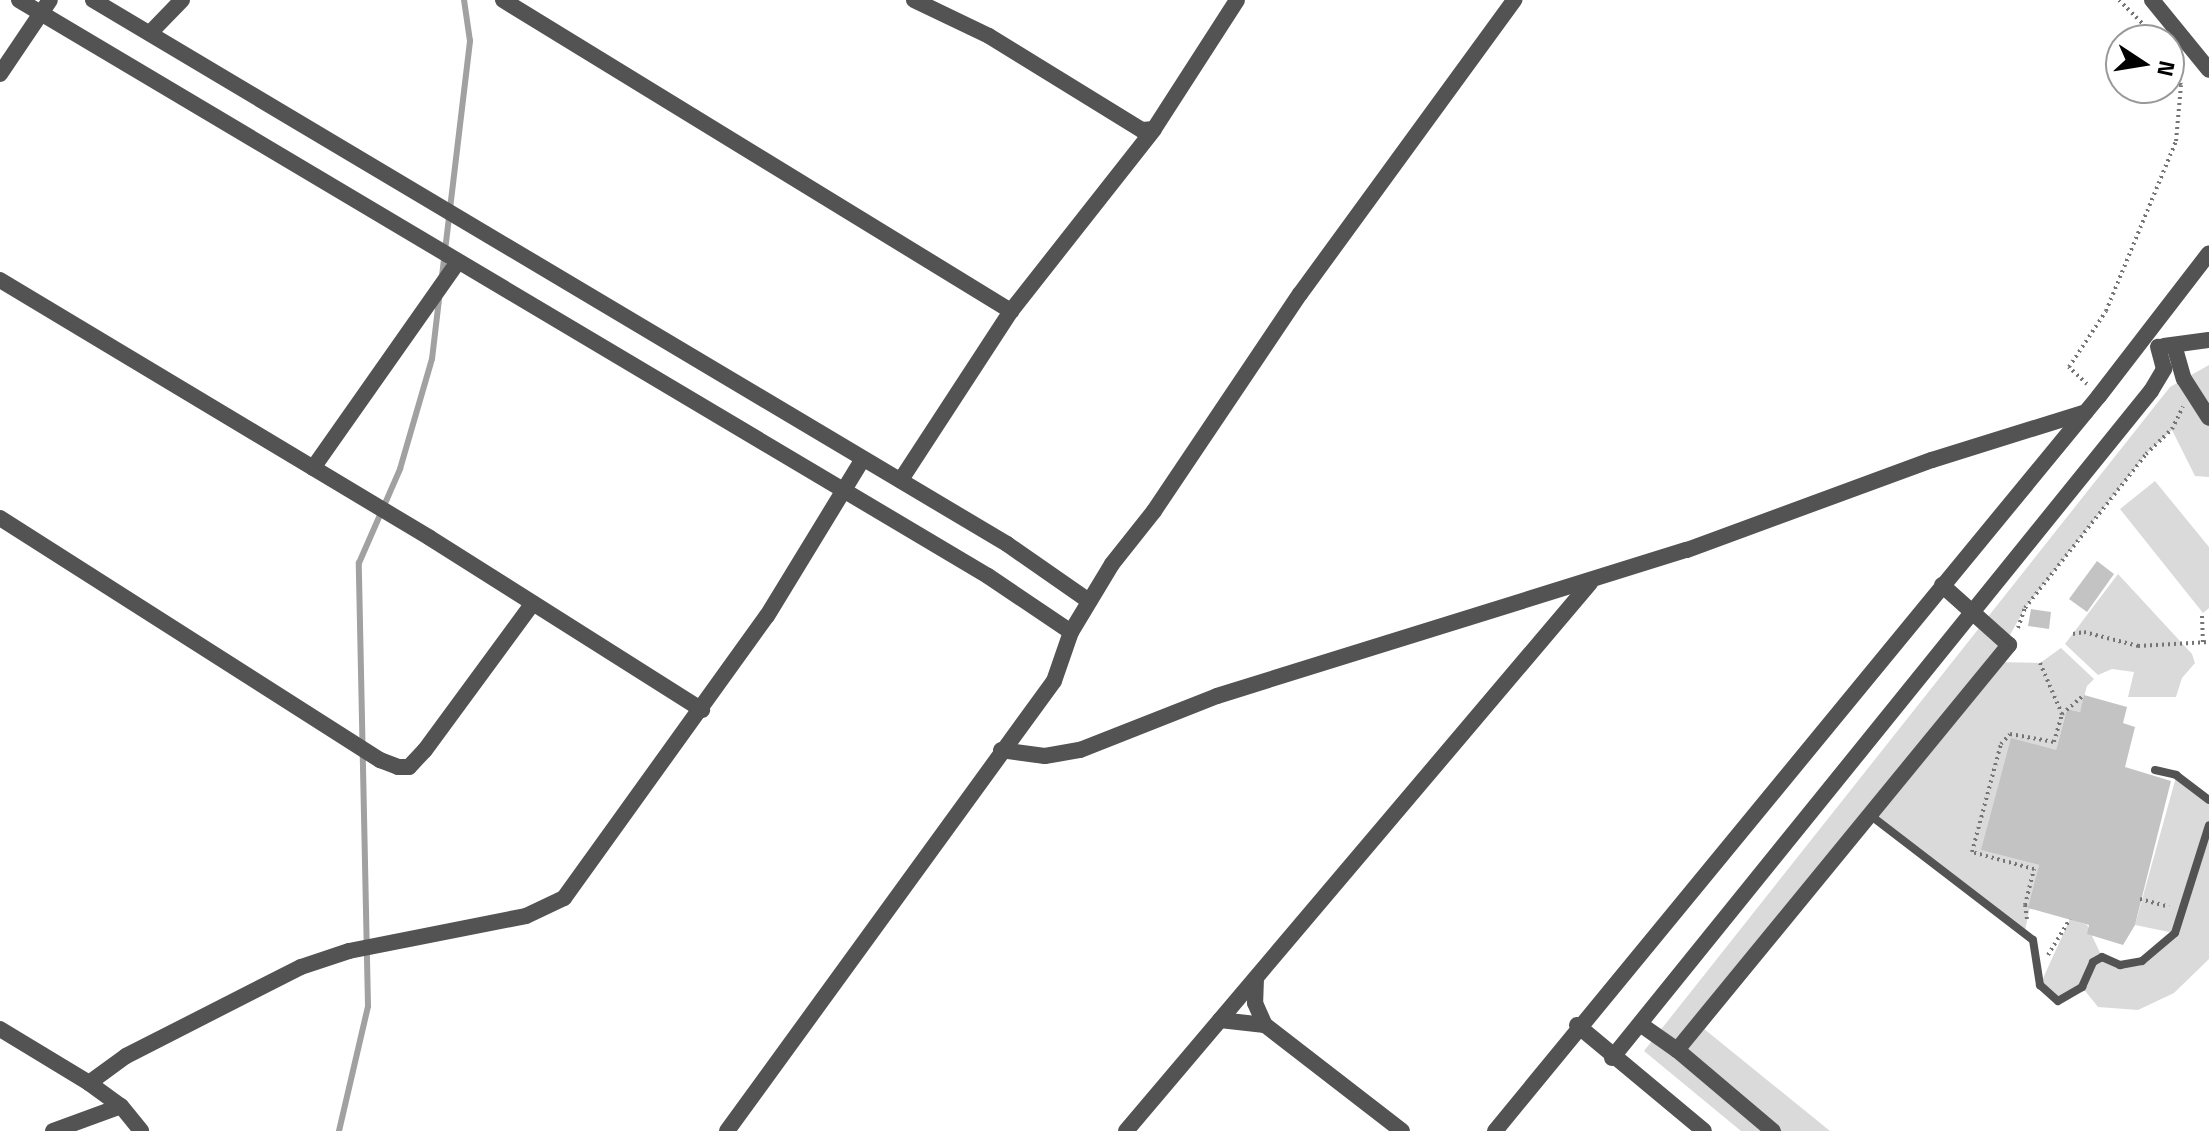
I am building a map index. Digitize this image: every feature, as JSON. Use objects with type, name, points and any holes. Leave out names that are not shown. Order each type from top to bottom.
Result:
[{"type":"street","points":[[19,0],[45,7],[458,262],[988,576],[1071,632]]},
{"type":"street","points":[[93,0],[901,480],[1089,601]]},
{"type":"street","points":[[150,33],[182,0]]},
{"type":"street","points":[[503,0],[1011,311]]},
{"type":"street","points":[[914,0],[989,36],[1142,130],[1154,129]]},
{"type":"street","points":[[901,480],[1011,311],[1154,129],[1237,0]]},
{"type":"street","points":[[727,1131],[1054,681],[1071,632],[1089,601],[1300,294],[1514,0]]},
{"type":"street","points":[[2152,0],[2209,70]]},
{"type":"street","points":[[0,74],[45,7]]},
{"type":"street","points":[[1495,1131],[1577,1025],[2086,412],[2209,253]]},
{"type":"street","points":[[313,468],[458,262]]},
{"type":"street","points":[[0,280],[313,468],[702,710]]},
{"type":"street","points":[[2134,350],[2209,340]]},
{"type":"street","points":[[2166,346],[2209,418]]},
{"type":"street","points":[[1612,1058],[2151,391],[2164,369],[2166,346]]},
{"type":"street","points":[[1001,750],[1045,756],[1080,750],[1362,647],[1591,581],[1932,460],[2086,412]]},
{"type":"street","points":[[89,1083],[126,1056],[301,967],[349,951],[486,926],[552,905],[564,898],[702,710],[863,459]]},
{"type":"street","points":[[0,518],[380,760],[398,767],[409,767],[425,750],[533,603]]},
{"type":"street","points":[[1126,1131],[1591,581]]},
{"type":"street","points":[[1677,1050],[2009,645],[1942,585]]},
{"type":"street","points":[[1256,978],[1255,1003],[1265,1025],[1402,1131]]},
{"type":"street","points":[[1220,1020],[1265,1025]]},
{"type":"street","points":[[1640,1024],[1677,1050],[1773,1131]]},
{"type":"street","points":[[1577,1025],[1612,1058],[1704,1131]]},
{"type":"street","points":[[0,1029],[121,1106],[141,1131]]},
{"type":"street","points":[[53,1131],[121,1106]]},
{"type":"lane","points":[[2155,770],[2176,775],[2209,800]]},
{"type":"lane","points":[[1870,815],[2033,940],[2040,985],[2058,1001],[2082,987],[2093,962],[2102,957],[2120,965],[2157,952],[2185,913],[2209,825]]},
{"type":"path","points":[[2119,0],[2143,24]]},
{"type":"path","points":[[2099,396],[2069,367],[2106,311],[2176,141],[2179,104]]},
{"type":"path","points":[[2009,645],[2025,608],[2146,454],[2172,429],[2184,405],[2196,400]]},
{"type":"path","points":[[2073,634],[2084,632],[2126,644],[2206,643],[2202,616]]},
{"type":"path","points":[[2040,663],[2062,714]]},
{"type":"path","points":[[2070,919],[2043,961],[2033,940],[2025,905],[2034,869],[1972,852],[2001,744],[2010,734],[2054,742],[2062,714],[2084,695]]},
{"type":"path","points":[[2140,899],[2185,913]]},
{"type":"shaded area","points":[[2209,365],[2209,477],[2195,476],[2172,430],[2146,454],[2025,608],[1995,662],[2040,663],[2061,648],[2094,679],[2087,686],[2080,712],[2067,709],[2056,750],[1982,850],[2039,865],[2024,935],[1869,815],[1698,1024],[1830,1131],[1741,1131],[1644,1051],[2170,387]]},
{"type":"shaded area","points":[[2155,481],[2209,547],[2209,608],[2203,613],[2120,509]]},
{"type":"shaded area","points":[[2118,574],[2192,654],[2195,663],[2182,678],[2176,697],[2128,697],[2134,672],[2112,669],[2098,675],[2065,644]]},
{"type":"shaded area","points":[[2176,777],[2209,800],[2209,959],[2174,993],[2138,1010],[2098,1007],[2082,987],[2058,1001],[2040,985],[2070,919],[2087,925],[2102,957],[2120,965],[2142,961],[2174,933],[2135,925]]},
{"type":"building","points":[[2097,561],[2114,574],[2087,612],[2069,599]]},
{"type":"building","points":[[2031,609],[2051,612],[2049,629],[2028,626]]},
{"type":"building","points":[[2084,695],[2127,707],[2123,723],[2135,727],[2125,767],[2171,781],[2135,925],[2123,945],[2087,934],[2089,925],[2028,908],[2039,865],[1981,850],[2011,738],[2056,750],[2067,709],[2080,712]]},
{"type":"waterway","points":[[442,276],[470,41],[464,0]]},
{"type":"waterway","points":[[339,1131],[368,1006],[359,563],[400,469],[432,359],[439,299]]}]
